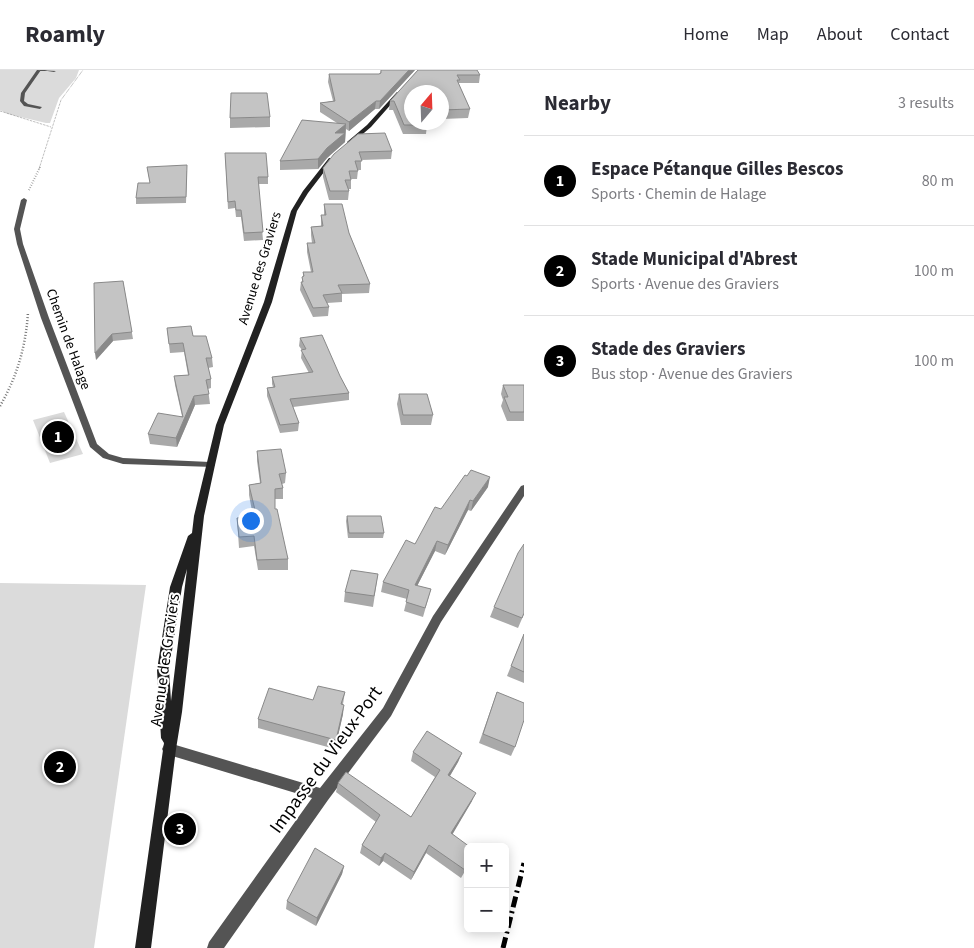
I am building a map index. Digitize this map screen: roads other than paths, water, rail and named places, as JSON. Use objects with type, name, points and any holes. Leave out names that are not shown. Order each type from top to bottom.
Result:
[{"type":"street","points":[[40,108],[26,105],[22,100],[23,93],[41,70],[54,71]]},
{"type":"street","name":"Avenue des Graviers","points":[[143,948],[168,749],[177,703],[199,516],[220,425],[268,302],[294,211],[305,192],[340,151],[369,126],[407,84]]},
{"type":"street","name":"Chemin de Halage","points":[[24,200],[17,229],[20,244],[45,318],[93,445],[106,456],[123,461],[210,465]]},
{"type":"street","name":"Impasse du Vieux-Port","points":[[215,948],[323,795],[387,712],[437,619],[524,488]]},
{"type":"street","name":"Avenue des Graviers","points":[[168,749],[164,670],[176,587],[199,516]]},
{"type":"street","points":[[168,749],[323,795]]},
{"type":"railway","points":[[503,948],[524,863]]},
{"type":"place","name":"Espace Pétanque Gilles Bescos","points":[[58,437]]},
{"type":"place","name":"Stade Municipal d'Abrest","points":[[60,767]]},
{"type":"place","name":"Stade des Graviers","points":[[180,829]]}]
